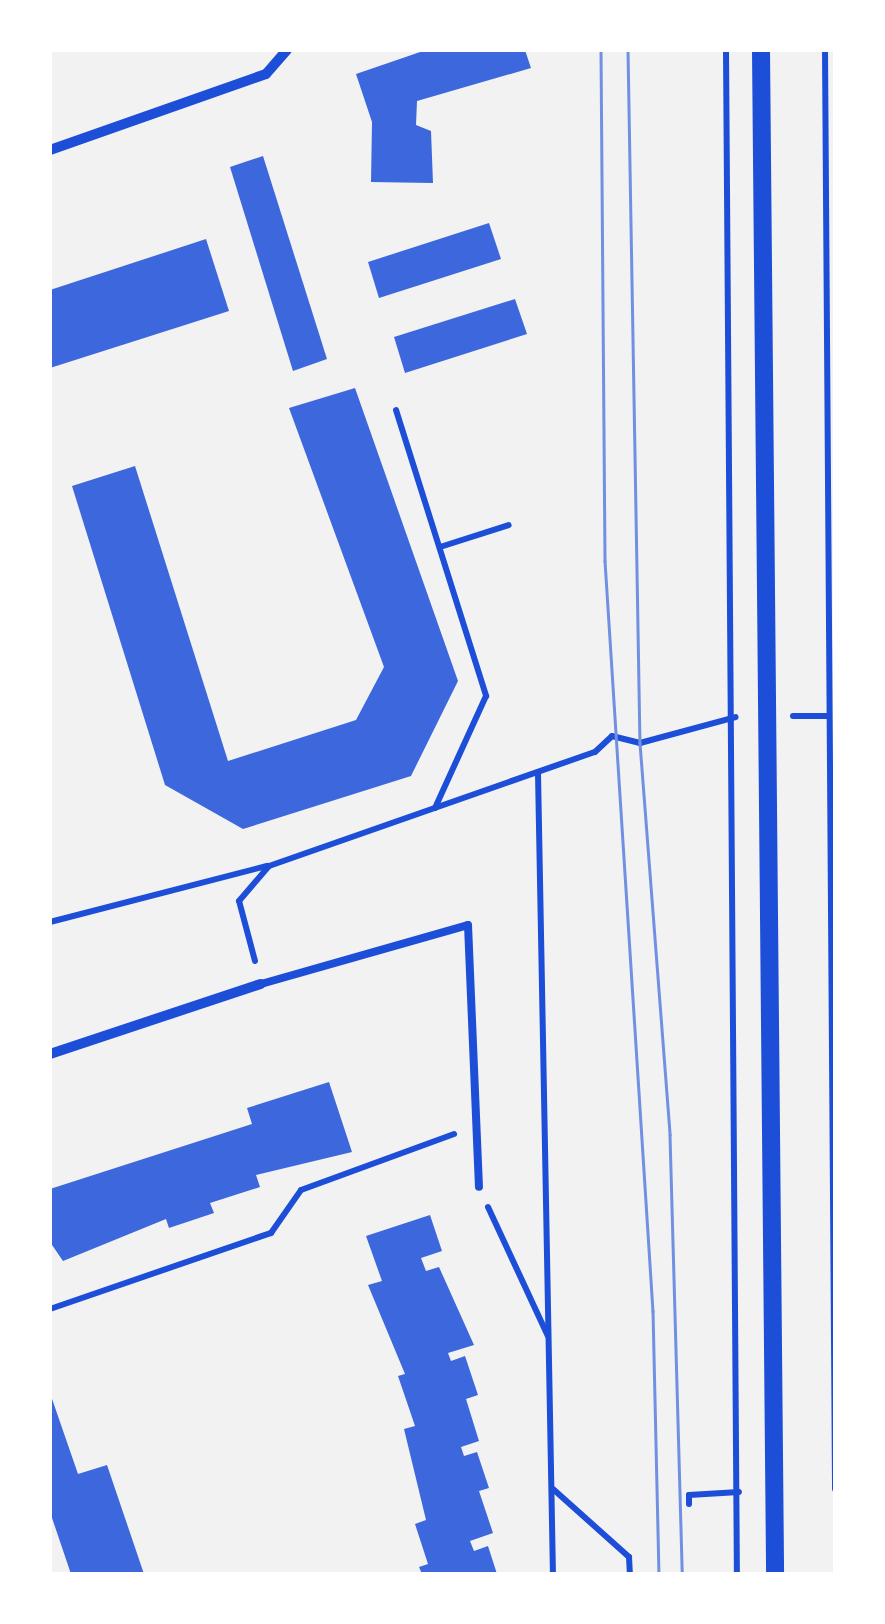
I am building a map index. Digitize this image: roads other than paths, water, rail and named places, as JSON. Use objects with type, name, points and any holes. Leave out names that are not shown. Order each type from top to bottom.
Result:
[{"type":"street","points":[[50,150],[266,74],[287,50]]},
{"type":"street","points":[[761,50],[775,1574]]},
{"type":"street","points":[[50,1054],[261,984]]},
{"type":"lane","points":[[261,984],[468,925],[473,1128],[479,1187]]},
{"type":"tram line","points":[[601,50],[605,561],[653,1311],[659,1574]]},
{"type":"tram line","points":[[628,50],[640,743],[670,1135],[682,1574]]}]
